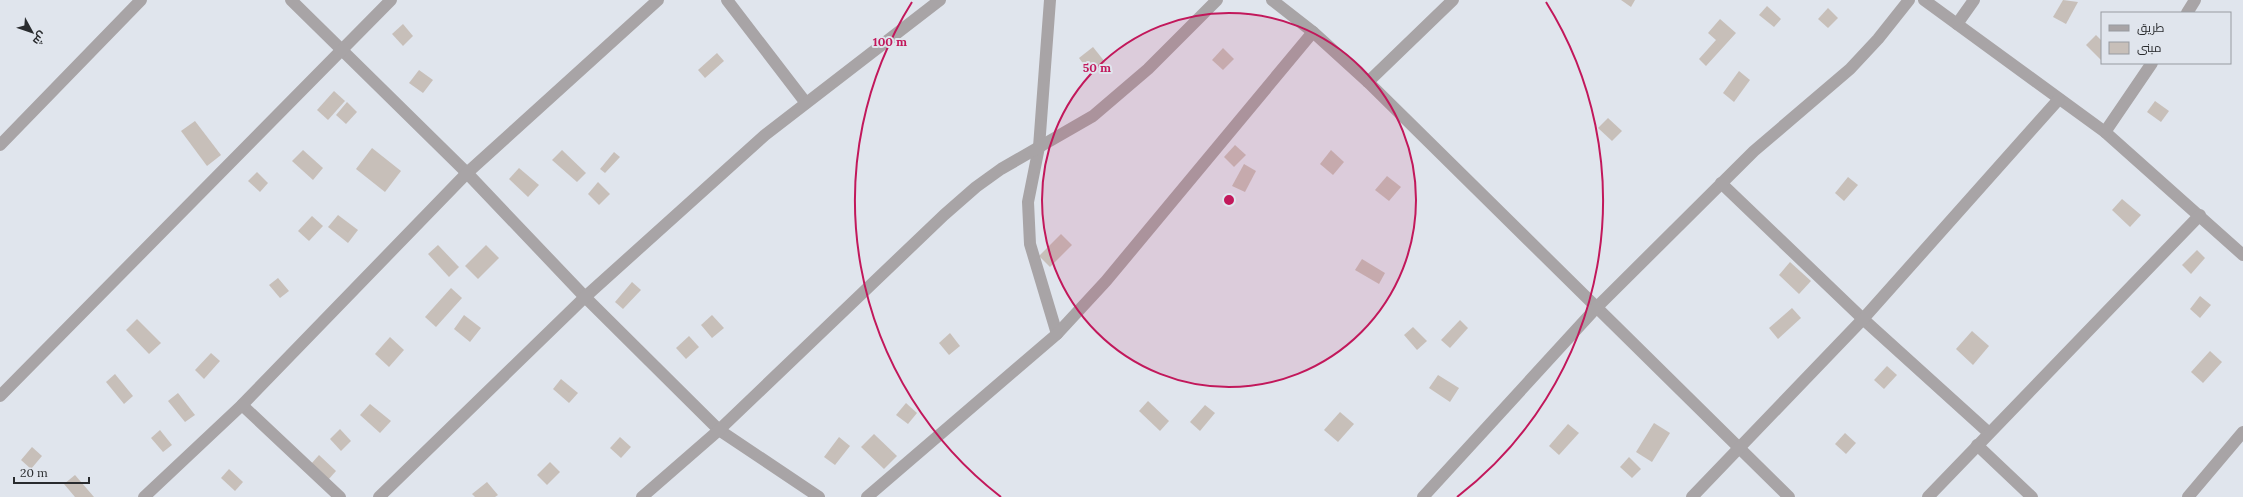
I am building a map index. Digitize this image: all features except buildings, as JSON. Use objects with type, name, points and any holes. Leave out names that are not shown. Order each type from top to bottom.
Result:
[{"type":"street","points":[[0,145],[141,0]]},
{"type":"street","points":[[291,0],[466,173],[584,297],[719,430],[820,497]]},
{"type":"street","points":[[0,396],[391,0]]},
{"type":"street","points":[[144,497],[242,405],[466,173],[658,0]]},
{"type":"street","points":[[727,0],[806,102]]},
{"type":"street","points":[[379,497],[584,297],[765,135],[940,0]]},
{"type":"street","points":[[1050,0],[1039,147],[1028,202],[1030,244],[1057,334]]},
{"type":"street","points":[[642,497],[719,430],[944,215],[976,187],[1039,147],[1093,116],[1124,91],[1217,0]]},
{"type":"street","points":[[1272,0],[1314,32],[1368,82],[1739,446],[1789,497]]},
{"type":"street","points":[[1368,82],[1453,0]]},
{"type":"street","points":[[1423,497],[1597,307],[1754,151],[1850,68],[1878,39],[1909,0]]},
{"type":"street","points":[[1924,0],[2105,132],[2241,250]]},
{"type":"street","points":[[1957,24],[1974,0]]},
{"type":"street","points":[[2188,12],[2196,0]]},
{"type":"street","points":[[867,497],[1057,334],[1106,281],[1314,32]]},
{"type":"street","points":[[2105,132],[2151,64]]},
{"type":"street","points":[[1692,497],[1739,446],[1863,319],[2059,99]]},
{"type":"street","points":[[1721,183],[1863,319],[1989,433]]},
{"type":"street","points":[[1928,497],[2200,215]]},
{"type":"street","points":[[242,405],[340,497]]},
{"type":"street","points":[[2188,497],[2243,432]]},
{"type":"street","points":[[1977,445],[2032,497]]}]
